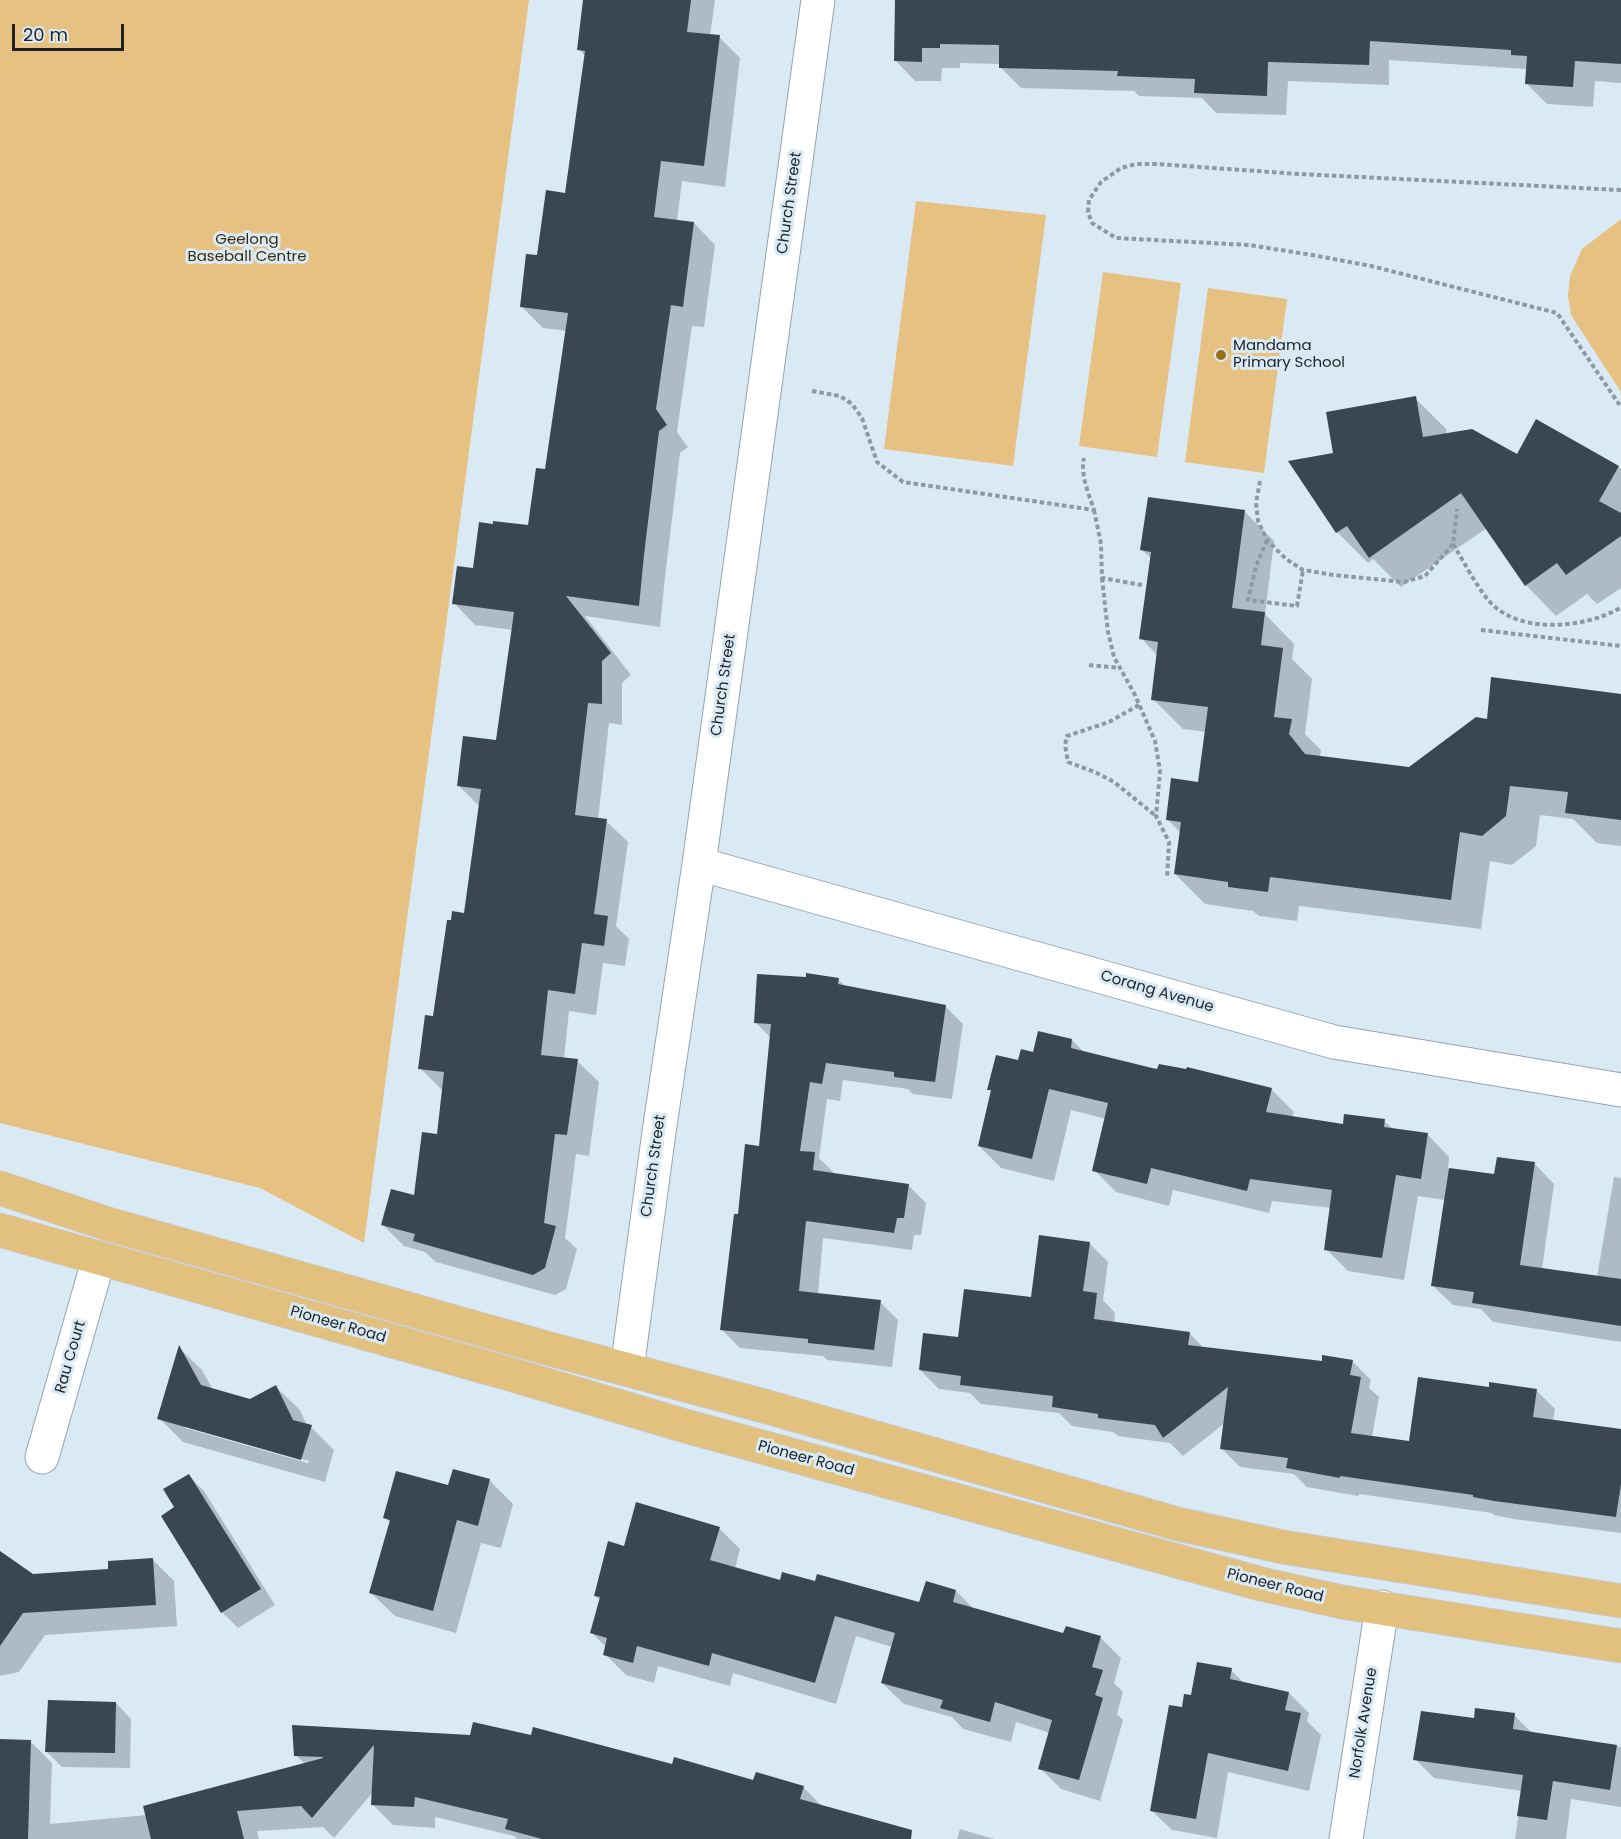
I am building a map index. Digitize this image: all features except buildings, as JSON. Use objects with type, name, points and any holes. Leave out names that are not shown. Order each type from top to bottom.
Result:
[{"type":"main road","points":[[0,1188],[108,1224],[1178,1524],[1272,1545],[1621,1601]]},
{"type":"main road","points":[[99,1258],[108,1224]]},
{"type":"main road","name":"Pioneer Road","points":[[0,1230],[622,1407],[1261,1584],[1342,1602],[1621,1646]]},
{"type":"main road","points":[[622,1407],[627,1369]]},
{"type":"main road","points":[[1382,1607],[1388,1564]]},
{"type":"street","name":"Church Street","points":[[627,1369],[818,0]]},
{"type":"street","name":"Corang Avenue","points":[[699,864],[1334,1042],[1621,1090]]},
{"type":"street","name":"Rau Court","points":[[42,1457],[99,1258]]},
{"type":"street","name":"Norfolk Avenue","points":[[1346,1839],[1382,1607]]},
{"type":"path","points":[[1621,190],[1299,174],[1190,165],[1136,164],[1121,168],[1101,182],[1089,200],[1088,212],[1092,223],[1116,238],[1249,244],[1395,272],[1557,313],[1621,407]]},
{"type":"path","points":[[812,391],[840,396],[852,404],[862,418],[877,462],[903,482],[1094,510]]},
{"type":"path","points":[[1084,458],[1085,481],[1100,535],[1107,632],[1114,657],[1139,705],[1155,741],[1158,755],[1160,785],[1156,816]]},
{"type":"path","points":[[1260,481],[1256,502],[1258,521],[1267,540],[1286,559],[1303,570],[1345,576],[1404,582],[1425,576],[1453,544],[1457,509]]},
{"type":"path","points":[[1267,540],[1256,566],[1248,600],[1297,606],[1303,570]]},
{"type":"path","points":[[1453,544],[1492,605],[1506,615],[1528,622],[1550,625],[1600,617],[1621,608]]},
{"type":"path","points":[[1102,578],[1142,585]]},
{"type":"path","points":[[1481,630],[1621,646]]},
{"type":"path","points":[[1089,665],[1120,668]]},
{"type":"path","points":[[1139,705],[1110,722],[1067,736],[1065,755],[1068,762],[1114,782],[1156,816],[1169,842],[1167,878]]},
{"type":"green space","name":"Geelong Baseball Centre","points":[[0,0],[529,0],[364,1243],[260,1188],[0,1123]]},
{"type":"green space","points":[[916,201],[1046,215],[1013,466],[884,449]]},
{"type":"green space","points":[[1621,219],[1621,392],[1571,315],[1568,296],[1570,276],[1582,249]]},
{"type":"green space","points":[[1103,272],[1181,283],[1157,457],[1079,446]]},
{"type":"green space","points":[[1208,288],[1287,299],[1264,473],[1185,462]]},
{"type":"place","name":"Mandama Primary School","points":[[1221,355]]}]
